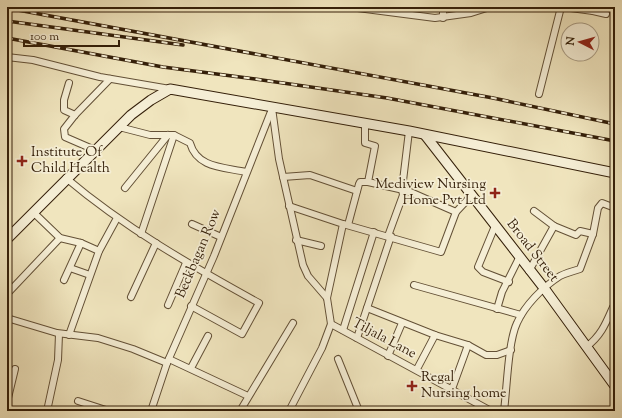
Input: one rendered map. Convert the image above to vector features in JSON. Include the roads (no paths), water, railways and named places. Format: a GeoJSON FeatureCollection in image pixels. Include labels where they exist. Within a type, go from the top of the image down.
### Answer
{"type":"FeatureCollection","features":[{"type":"Feature","properties":{"kind":"main road"},"geometry":{"type":"LineString","coordinates":[[7,238],[119,127],[151,100],[170,89],[409,131],[615,173]]}},
{"type":"Feature","properties":{"kind":"main road","name":"Broad Street"},"geometry":{"type":"LineString","coordinates":[[425,135],[544,288],[615,386]]}},
{"type":"Feature","properties":{"kind":"street"},"geometry":{"type":"LineString","coordinates":[[350,7],[443,18],[471,14],[490,7]]}},
{"type":"Feature","properties":{"kind":"street"},"geometry":{"type":"LineString","coordinates":[[443,7],[443,18]]}},
{"type":"Feature","properties":{"kind":"street"},"geometry":{"type":"LineString","coordinates":[[539,94],[562,7],[606,14]]}},
{"type":"Feature","properties":{"kind":"street"},"geometry":{"type":"LineString","coordinates":[[593,11],[602,7]]}},
{"type":"Feature","properties":{"kind":"street"},"geometry":{"type":"LineString","coordinates":[[7,57],[33,60],[110,79],[170,89]]}},
{"type":"Feature","properties":{"kind":"street"},"geometry":{"type":"LineString","coordinates":[[95,150],[65,137],[64,129],[75,114],[110,79]]}},
{"type":"Feature","properties":{"kind":"street"},"geometry":{"type":"LineString","coordinates":[[69,83],[63,106],[64,110],[75,114]]}},
{"type":"Feature","properties":{"kind":"street"},"geometry":{"type":"LineString","coordinates":[[272,108],[279,159],[296,240],[303,265],[308,276],[327,298]]}},
{"type":"Feature","properties":{"kind":"street","name":"Beckbagan Row"},"geometry":{"type":"LineString","coordinates":[[150,411],[168,361],[206,274],[272,108]]}},
{"type":"Feature","properties":{"kind":"street"},"geometry":{"type":"LineString","coordinates":[[365,123],[365,143],[375,146],[368,182]]}},
{"type":"Feature","properties":{"kind":"street"},"geometry":{"type":"LineString","coordinates":[[119,127],[150,135],[171,135],[190,142],[193,152],[205,163],[246,172]]}},
{"type":"Feature","properties":{"kind":"street"},"geometry":{"type":"LineString","coordinates":[[357,338],[403,195],[402,190],[409,131]]}},
{"type":"Feature","properties":{"kind":"street"},"geometry":{"type":"LineString","coordinates":[[125,188],[171,135]]}},
{"type":"Feature","properties":{"kind":"street"},"geometry":{"type":"LineString","coordinates":[[142,234],[171,135]]}},
{"type":"Feature","properties":{"kind":"street"},"geometry":{"type":"LineString","coordinates":[[283,177],[310,175],[357,191],[360,182],[368,182],[402,190],[456,212]]}},
{"type":"Feature","properties":{"kind":"street"},"geometry":{"type":"LineString","coordinates":[[66,178],[117,218],[186,263],[259,303],[242,334],[191,306]]}},
{"type":"Feature","properties":{"kind":"street","name":"Tiljala Lane"},"geometry":{"type":"LineString","coordinates":[[357,191],[346,224],[327,298],[331,324],[491,411]]}},
{"type":"Feature","properties":{"kind":"street"},"geometry":{"type":"LineString","coordinates":[[289,206],[441,252],[456,212],[471,196]]}},
{"type":"Feature","properties":{"kind":"street"},"geometry":{"type":"LineString","coordinates":[[504,411],[511,350],[516,324],[526,307],[544,288],[561,276],[580,269],[593,234],[598,208],[602,203],[615,208]]}},
{"type":"Feature","properties":{"kind":"street"},"geometry":{"type":"LineString","coordinates":[[534,211],[554,226],[576,235],[580,231],[593,234]]}},
{"type":"Feature","properties":{"kind":"street"},"geometry":{"type":"LineString","coordinates":[[33,212],[60,238],[81,243],[99,251]]}},
{"type":"Feature","properties":{"kind":"street"},"geometry":{"type":"LineString","coordinates":[[69,335],[99,251],[117,218]]}},
{"type":"Feature","properties":{"kind":"street"},"geometry":{"type":"LineString","coordinates":[[192,224],[221,237]]}},
{"type":"Feature","properties":{"kind":"street"},"geometry":{"type":"LineString","coordinates":[[495,226],[478,267],[483,272],[509,282]]}},
{"type":"Feature","properties":{"kind":"street"},"geometry":{"type":"LineString","coordinates":[[529,270],[554,226]]}},
{"type":"Feature","properties":{"kind":"street"},"geometry":{"type":"LineString","coordinates":[[343,330],[374,232]]}},
{"type":"Feature","properties":{"kind":"street"},"geometry":{"type":"LineString","coordinates":[[7,294],[60,238]]}},
{"type":"Feature","properties":{"kind":"street"},"geometry":{"type":"LineString","coordinates":[[296,240],[321,246]]}},
{"type":"Feature","properties":{"kind":"street"},"geometry":{"type":"LineString","coordinates":[[64,280],[81,243]]}},
{"type":"Feature","properties":{"kind":"street"},"geometry":{"type":"LineString","coordinates":[[131,297],[156,243]]}},
{"type":"Feature","properties":{"kind":"street"},"geometry":{"type":"LineString","coordinates":[[498,309],[502,292],[509,282],[520,258]]}},
{"type":"Feature","properties":{"kind":"street"},"geometry":{"type":"LineString","coordinates":[[168,305],[186,263]]}},
{"type":"Feature","properties":{"kind":"street"},"geometry":{"type":"LineString","coordinates":[[70,268],[90,275]]}},
{"type":"Feature","properties":{"kind":"street"},"geometry":{"type":"LineString","coordinates":[[414,285],[521,316]]}},
{"type":"Feature","properties":{"kind":"street"},"geometry":{"type":"LineString","coordinates":[[586,347],[597,339],[604,328],[613,307]]}},
{"type":"Feature","properties":{"kind":"street"},"geometry":{"type":"LineString","coordinates":[[367,308],[402,323],[468,345],[486,355],[491,356],[511,350]]}},
{"type":"Feature","properties":{"kind":"street"},"geometry":{"type":"LineString","coordinates":[[7,318],[60,334],[98,338],[133,349],[191,368],[248,396]]}},
{"type":"Feature","properties":{"kind":"street"},"geometry":{"type":"LineString","coordinates":[[388,356],[402,323]]}},
{"type":"Feature","properties":{"kind":"street"},"geometry":{"type":"LineString","coordinates":[[240,411],[293,324]]}},
{"type":"Feature","properties":{"kind":"street"},"geometry":{"type":"LineString","coordinates":[[289,411],[322,348],[331,324]]}},
{"type":"Feature","properties":{"kind":"street"},"geometry":{"type":"LineString","coordinates":[[47,411],[58,360],[60,334]]}},
{"type":"Feature","properties":{"kind":"street"},"geometry":{"type":"LineString","coordinates":[[417,370],[435,335]]}},
{"type":"Feature","properties":{"kind":"street"},"geometry":{"type":"LineString","coordinates":[[191,368],[208,336]]}},
{"type":"Feature","properties":{"kind":"street"},"geometry":{"type":"LineString","coordinates":[[452,389],[468,345]]}},
{"type":"Feature","properties":{"kind":"street"},"geometry":{"type":"LineString","coordinates":[[338,358],[359,411]]}},
{"type":"Feature","properties":{"kind":"street"},"geometry":{"type":"LineString","coordinates":[[7,402],[9,386],[15,369]]}},
{"type":"Feature","properties":{"kind":"street"},"geometry":{"type":"LineString","coordinates":[[78,401],[108,411]]}},
{"type":"Feature","properties":{"kind":"street"},"geometry":{"type":"LineString","coordinates":[[476,411],[480,404]]}},
{"type":"Feature","properties":{"kind":"railway"},"geometry":{"type":"LineString","coordinates":[[7,8],[493,98],[615,124]]}},
{"type":"Feature","properties":{"kind":"railway"},"geometry":{"type":"LineString","coordinates":[[7,21],[183,45]]}},
{"type":"Feature","properties":{"kind":"railway"},"geometry":{"type":"LineString","coordinates":[[7,38],[163,67],[387,98],[615,141]]}},
{"type":"Feature","properties":{"kind":"place","name":"Institute Of Child Health"},"geometry":{"type":"Point","coordinates":[22,161]}},
{"type":"Feature","properties":{"kind":"place","name":"Mediview Nursing Home Pvt Ltd"},"geometry":{"type":"Point","coordinates":[495,193]}},
{"type":"Feature","properties":{"kind":"place","name":"Regal Nursing home"},"geometry":{"type":"Point","coordinates":[412,386]}}]}
